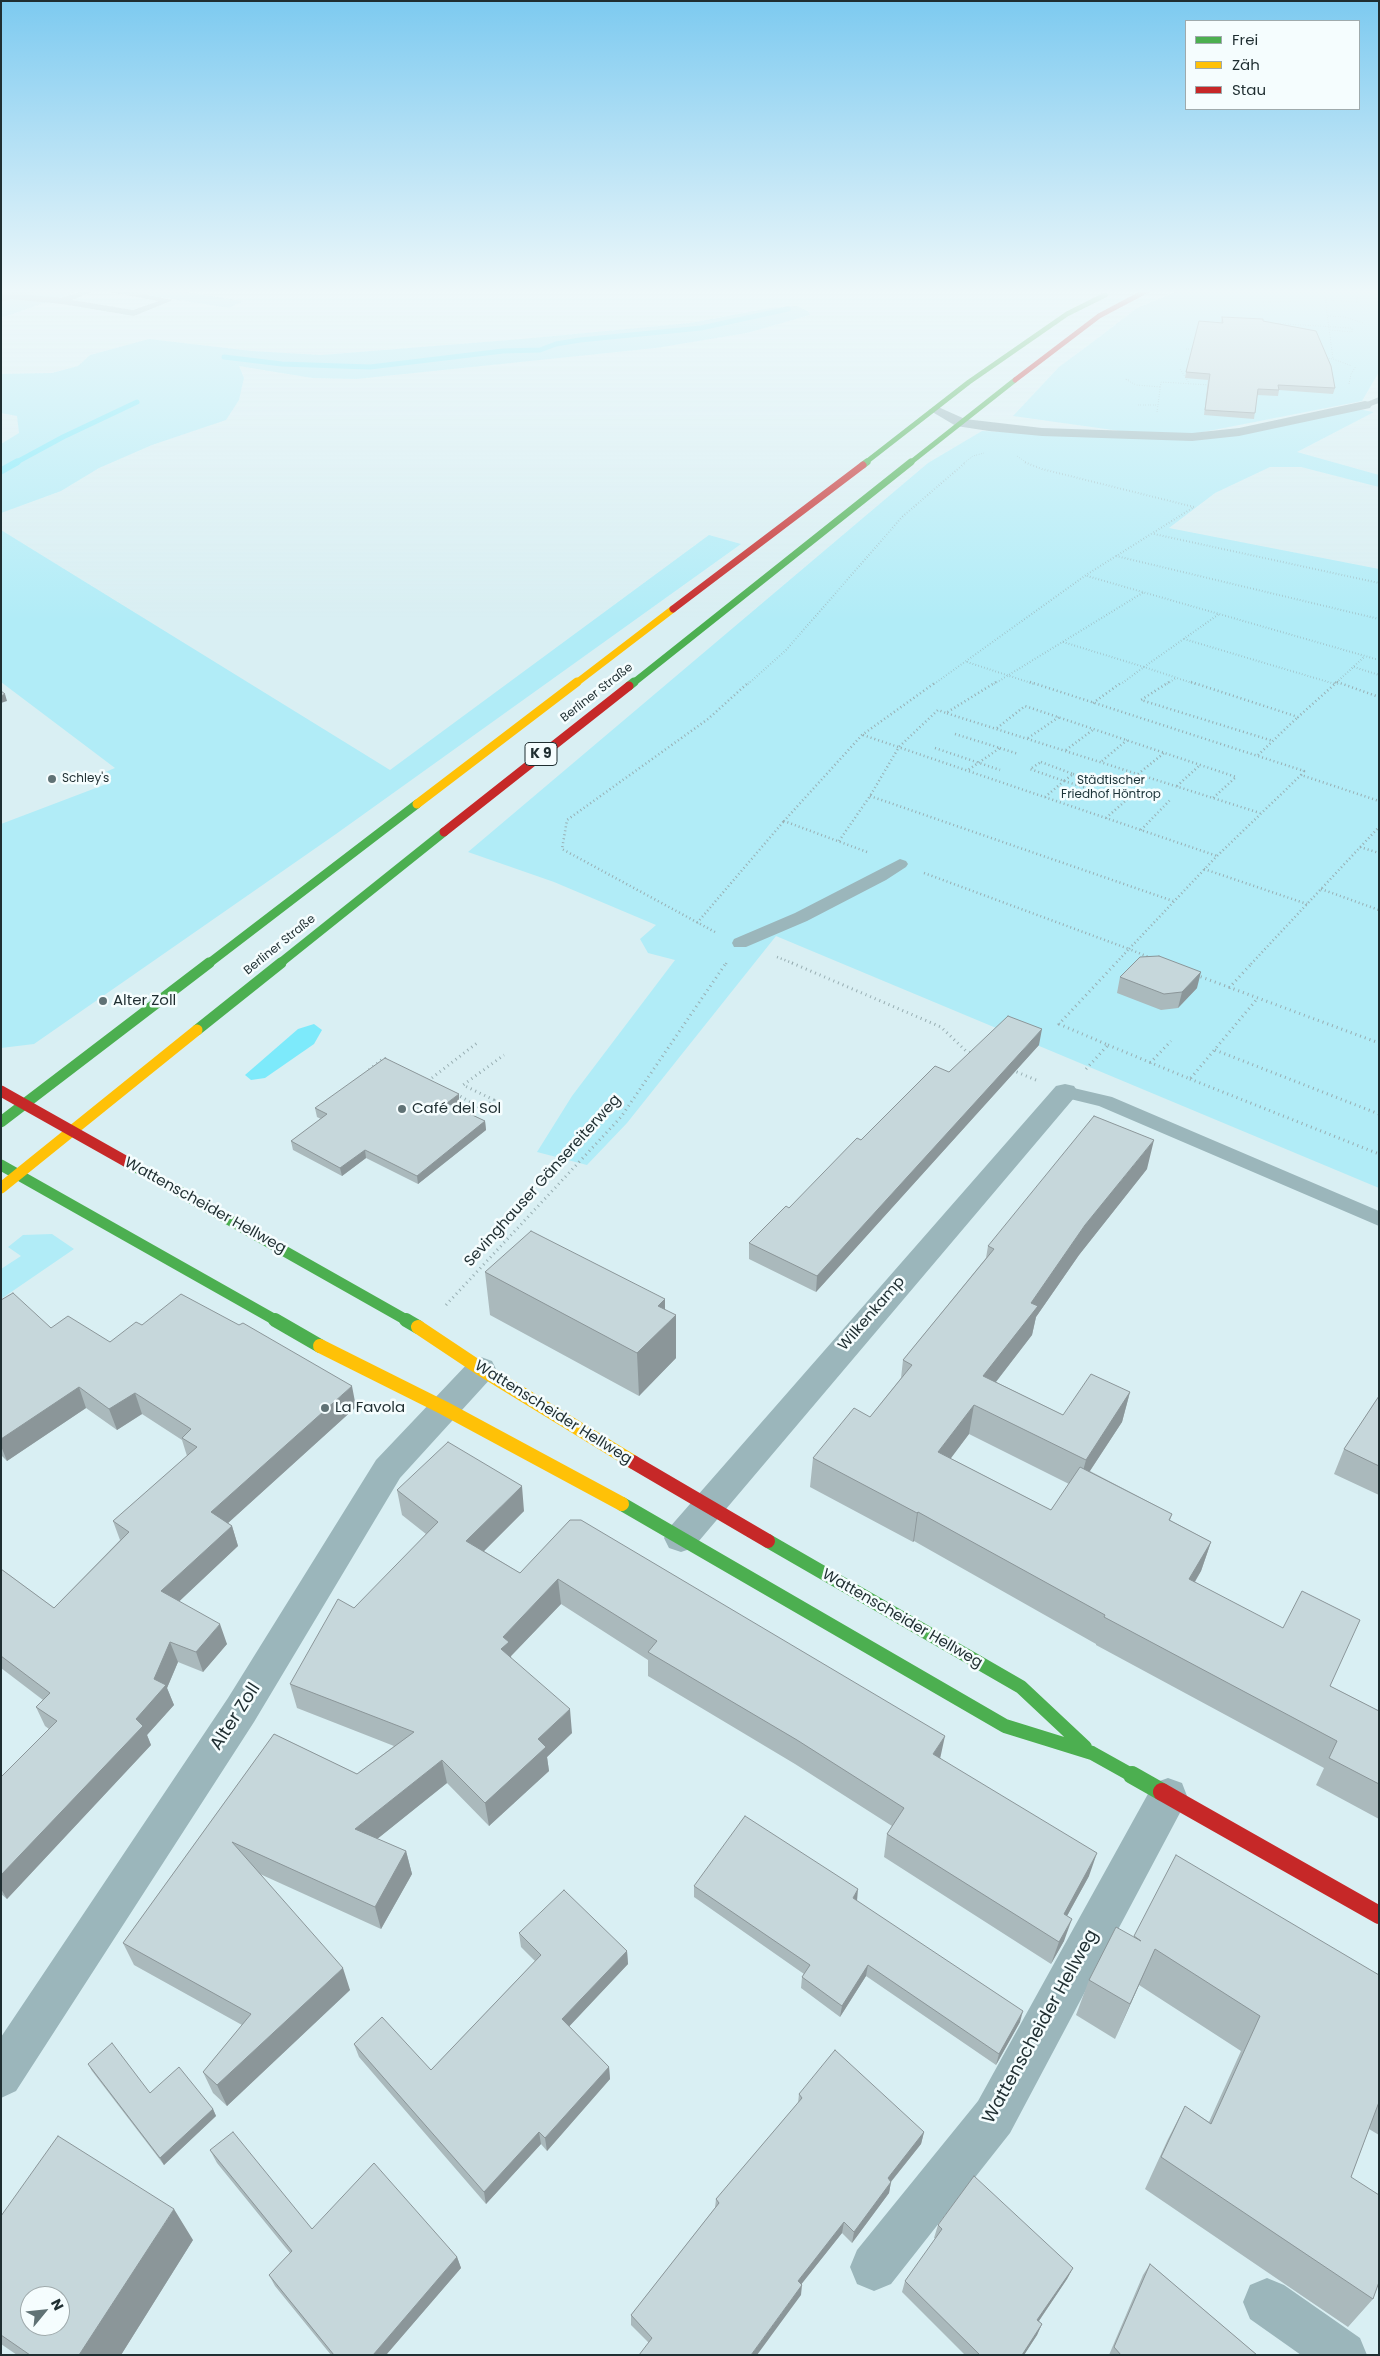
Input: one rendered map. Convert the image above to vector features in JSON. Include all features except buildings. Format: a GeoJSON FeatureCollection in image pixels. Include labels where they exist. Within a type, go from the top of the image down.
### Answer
{"type":"FeatureCollection","features":[{"type":"Feature","properties":{"kind":"main road","name":"Berliner Straße"},"geometry":{"type":"LineString","coordinates":[[1,1122],[948,400]]}},
{"type":"Feature","properties":{"kind":"main road","name":"Berliner Straße"},"geometry":{"type":"LineString","coordinates":[[1,1188],[578,725],[990,400]]}},
{"type":"Feature","properties":{"kind":"main road","name":"Wattenscheider Hellweg"},"geometry":{"type":"LineString","coordinates":[[1,1091],[425,1331],[481,1369],[709,1507],[1021,1687],[1092,1753]]}},
{"type":"Feature","properties":{"kind":"main road","name":"Wattenscheider Hellweg"},"geometry":{"type":"LineString","coordinates":[[1,1165],[332,1353],[444,1408],[607,1495],[1005,1726],[1092,1753],[1379,1916]]}},
{"type":"Feature","properties":{"kind":"street"},"geometry":{"type":"LineString","coordinates":[[936,410],[961,423],[1042,432],[1192,437],[1240,432],[1372,402]]}},
{"type":"Feature","properties":{"kind":"street"},"geometry":{"type":"LineString","coordinates":[[936,410],[973,413],[1092,434]]}},
{"type":"Feature","properties":{"kind":"street","name":"Wilkenkamp"},"geometry":{"type":"LineString","coordinates":[[681,1538],[1065,1092]]}},
{"type":"Feature","properties":{"kind":"street","name":"Alter Zoll"},"geometry":{"type":"LineString","coordinates":[[1,2076],[241,1710],[388,1469],[481,1369]]}},
{"type":"Feature","properties":{"kind":"street","name":"Wattenscheider Hellweg"},"geometry":{"type":"LineString","coordinates":[[874,2267],[994,2117],[1168,1796]]}},
{"type":"Feature","properties":{"kind":"street"},"geometry":{"type":"LineString","coordinates":[[1267,2302],[1343,2355]]}},
{"type":"Feature","properties":{"kind":"lane"},"geometry":{"type":"LineString","coordinates":[[740,943],[801,917],[880,877],[900,864]]}},
{"type":"Feature","properties":{"kind":"lane"},"geometry":{"type":"LineString","coordinates":[[1065,1092],[1105,1102],[1379,1219]]}},
{"type":"Feature","properties":{"kind":"path"},"geometry":{"type":"LineString","coordinates":[[1125,436],[1133,416],[1156,417],[1159,400]]}},
{"type":"Feature","properties":{"kind":"path"},"geometry":{"type":"LineString","coordinates":[[1138,404],[1158,405]]}},
{"type":"Feature","properties":{"kind":"path"},"geometry":{"type":"LineString","coordinates":[[975,1055],[966,1051],[941,1027],[814,971],[740,943],[697,924],[562,850],[567,820],[708,718],[786,650],[902,517],[973,456],[991,451]]}},
{"type":"Feature","properties":{"kind":"path"},"geometry":{"type":"LineString","coordinates":[[697,924],[784,821],[862,735],[967,662],[1086,575],[1194,508],[1042,469],[1024,462],[1017,456]]}},
{"type":"Feature","properties":{"kind":"path"},"geometry":{"type":"LineString","coordinates":[[1154,534],[1379,584]]}},
{"type":"Feature","properties":{"kind":"path"},"geometry":{"type":"LineString","coordinates":[[1116,556],[1379,619]]}},
{"type":"Feature","properties":{"kind":"path"},"geometry":{"type":"LineString","coordinates":[[1086,575],[1377,660],[1379,656]]}},
{"type":"Feature","properties":{"kind":"path"},"geometry":{"type":"LineString","coordinates":[[946,713],[1144,592]]}},
{"type":"Feature","properties":{"kind":"path"},"geometry":{"type":"LineString","coordinates":[[1092,703],[1219,614]]}},
{"type":"Feature","properties":{"kind":"path"},"geometry":{"type":"LineString","coordinates":[[1184,639],[1379,697]]}},
{"type":"Feature","properties":{"kind":"path"},"geometry":{"type":"LineString","coordinates":[[1063,642],[1298,717]]}},
{"type":"Feature","properties":{"kind":"path"},"geometry":{"type":"LineString","coordinates":[[1258,755],[1366,656]]}},
{"type":"Feature","properties":{"kind":"path"},"geometry":{"type":"LineString","coordinates":[[967,662],[1304,770],[1173,901],[1059,1024],[1150,1063],[1379,1154]]}},
{"type":"Feature","properties":{"kind":"path"},"geometry":{"type":"LineString","coordinates":[[1354,667],[1379,674]]}},
{"type":"Feature","properties":{"kind":"path"},"geometry":{"type":"LineString","coordinates":[[1176,678],[1142,700],[1272,741]]}},
{"type":"Feature","properties":{"kind":"path"},"geometry":{"type":"LineString","coordinates":[[996,729],[1025,706],[1236,777],[1214,798]]}},
{"type":"Feature","properties":{"kind":"path"},"geometry":{"type":"LineString","coordinates":[[839,841],[870,796],[899,747],[938,710],[1260,813]]}},
{"type":"Feature","properties":{"kind":"path"},"geometry":{"type":"LineString","coordinates":[[1027,739],[1059,717]]}},
{"type":"Feature","properties":{"kind":"path"},"geometry":{"type":"LineString","coordinates":[[1065,751],[1094,729]]}},
{"type":"Feature","properties":{"kind":"path"},"geometry":{"type":"LineString","coordinates":[[955,734],[1018,754]]}},
{"type":"Feature","properties":{"kind":"path"},"geometry":{"type":"LineString","coordinates":[[862,735],[1217,856]]}},
{"type":"Feature","properties":{"kind":"path"},"geometry":{"type":"LineString","coordinates":[[1102,762],[1127,740]]}},
{"type":"Feature","properties":{"kind":"path"},"geometry":{"type":"LineString","coordinates":[[935,748],[1000,770]]}},
{"type":"Feature","properties":{"kind":"path"},"geometry":{"type":"LineString","coordinates":[[967,770],[1000,748]]}},
{"type":"Feature","properties":{"kind":"path"},"geometry":{"type":"LineString","coordinates":[[1138,774],[1164,752]]}},
{"type":"Feature","properties":{"kind":"path"},"geometry":{"type":"LineString","coordinates":[[1093,790],[1030,769],[1041,762],[1108,785]]}},
{"type":"Feature","properties":{"kind":"path"},"geometry":{"type":"LineString","coordinates":[[1177,786],[1200,765]]}},
{"type":"Feature","properties":{"kind":"path"},"geometry":{"type":"LineString","coordinates":[[1045,797],[1074,774]]}},
{"type":"Feature","properties":{"kind":"path"},"geometry":{"type":"LineString","coordinates":[[1301,775],[1379,801]]}},
{"type":"Feature","properties":{"kind":"path"},"geometry":{"type":"LineString","coordinates":[[1106,818],[1139,789]]}},
{"type":"Feature","properties":{"kind":"path"},"geometry":{"type":"LineString","coordinates":[[870,796],[1173,901]]}},
{"type":"Feature","properties":{"kind":"path"},"geometry":{"type":"LineString","coordinates":[[1141,830],[1170,800]]}},
{"type":"Feature","properties":{"kind":"path"},"geometry":{"type":"LineString","coordinates":[[784,821],[1156,960]]}},
{"type":"Feature","properties":{"kind":"path"},"geometry":{"type":"LineString","coordinates":[[1229,988],[1379,827]]}},
{"type":"Feature","properties":{"kind":"path"},"geometry":{"type":"LineString","coordinates":[[1360,847],[1379,853]]}},
{"type":"Feature","properties":{"kind":"path"},"geometry":{"type":"LineString","coordinates":[[1204,869],[1307,904]]}},
{"type":"Feature","properties":{"kind":"path"},"geometry":{"type":"LineString","coordinates":[[1321,890],[1379,910]]}},
{"type":"Feature","properties":{"kind":"path","name":"Sevinghauser Gänsereiterweg"},"geometry":{"type":"LineString","coordinates":[[425,1331],[453,1296],[621,1117],[740,943]]}},
{"type":"Feature","properties":{"kind":"path"},"geometry":{"type":"LineString","coordinates":[[1193,974],[1379,1043]]}},
{"type":"Feature","properties":{"kind":"path"},"geometry":{"type":"LineString","coordinates":[[1190,1079],[1257,999]]}},
{"type":"Feature","properties":{"kind":"path"},"geometry":{"type":"LineString","coordinates":[[1150,1063],[1171,1041]]}},
{"type":"Feature","properties":{"kind":"path"},"geometry":{"type":"LineString","coordinates":[[424,1084],[478,1044]]}},
{"type":"Feature","properties":{"kind":"path"},"geometry":{"type":"LineString","coordinates":[[1086,1070],[1108,1045]]}},
{"type":"Feature","properties":{"kind":"path"},"geometry":{"type":"LineString","coordinates":[[1215,1050],[1379,1114]]}},
{"type":"Feature","properties":{"kind":"path"},"geometry":{"type":"LineString","coordinates":[[453,1092],[483,1109],[494,1100],[462,1085],[504,1055]]}},
{"type":"Feature","properties":{"kind":"path"},"geometry":{"type":"LineString","coordinates":[[361,1076],[384,1058],[392,1062]]}},
{"type":"Feature","properties":{"kind":"path"},"geometry":{"type":"LineString","coordinates":[[1011,1070],[1065,1092]]}},
{"type":"Feature","properties":{"kind":"path"},"geometry":{"type":"LineString","coordinates":[[422,1076],[438,1084]]}},
{"type":"Feature","properties":{"kind":"green space"},"geometry":{"type":"Polygon","coordinates":[[[1,400],[239,400],[226,420],[152,445],[99,468],[61,491],[1,513],[1,444],[19,433],[17,416],[1,413],[1,400]]]}},
{"type":"Feature","properties":{"kind":"green space"},"geometry":{"type":"Polygon","coordinates":[[[1028,400],[1363,400],[1188,435],[1120,431],[1013,416],[1028,400]]]}},
{"type":"Feature","properties":{"kind":"green space","name":"Städtischer Friedhof Höntrop"},"geometry":{"type":"Polygon","coordinates":[[[1352,408],[1374,412],[1297,452],[1379,475],[1379,487],[1301,467],[1270,467],[1215,493],[1169,528],[1379,569],[1379,1188],[776,936],[627,1123],[587,1165],[537,1152],[572,1096],[675,960],[648,953],[640,939],[656,925],[554,882],[468,852],[928,463],[982,431],[1196,440],[1352,408]]]}},
{"type":"Feature","properties":{"kind":"green space"},"geometry":{"type":"Polygon","coordinates":[[[1,530],[390,770],[709,535],[741,544],[336,834],[34,1044],[1,1048],[1,824],[109,783],[98,775],[115,768],[1,682],[1,530]]]}},
{"type":"Feature","properties":{"kind":"green space"},"geometry":{"type":"Polygon","coordinates":[[[52,1234],[74,1249],[1,1299],[1,1269],[21,1256],[8,1247],[23,1235],[52,1234]]]}},
{"type":"Feature","properties":{"kind":"shaded area"},"geometry":{"type":"Polygon","coordinates":[[[314,1024],[322,1030],[314,1044],[265,1078],[251,1080],[245,1075],[298,1029],[314,1024]]]}},
{"type":"Feature","properties":{"kind":"waterway"},"geometry":{"type":"LineString","coordinates":[[15,463],[63,437],[137,402]]}},
{"type":"Feature","properties":{"kind":"waterway"},"geometry":{"type":"LineString","coordinates":[[1,471],[17,462]]}},
{"type":"Feature","properties":{"kind":"traffic: fast"},"geometry":{"type":"LineString","coordinates":[[863,465],[946,400]]}},
{"type":"Feature","properties":{"kind":"traffic: fast"},"geometry":{"type":"LineString","coordinates":[[629,686],[990,400]]}},
{"type":"Feature","properties":{"kind":"traffic: fast"},"geometry":{"type":"LineString","coordinates":[[1,1122],[417,804]]}},
{"type":"Feature","properties":{"kind":"traffic: fast"},"geometry":{"type":"LineString","coordinates":[[197,1030],[444,832]]}},
{"type":"Feature","properties":{"kind":"traffic: fast"},"geometry":{"type":"LineString","coordinates":[[127,1162],[418,1327]]}},
{"type":"Feature","properties":{"kind":"traffic: fast"},"geometry":{"type":"LineString","coordinates":[[1,1165],[320,1346]]}},
{"type":"Feature","properties":{"kind":"traffic: fast"},"geometry":{"type":"LineString","coordinates":[[622,1504],[1005,1726],[1092,1753],[1162,1792]]}},
{"type":"Feature","properties":{"kind":"traffic: fast"},"geometry":{"type":"LineString","coordinates":[[768,1541],[1021,1687],[1085,1747]]}},
{"type":"Feature","properties":{"kind":"traffic: slow"},"geometry":{"type":"LineString","coordinates":[[417,804],[673,609]]}},
{"type":"Feature","properties":{"kind":"traffic: slow"},"geometry":{"type":"LineString","coordinates":[[1,1188],[197,1030]]}},
{"type":"Feature","properties":{"kind":"traffic: slow"},"geometry":{"type":"LineString","coordinates":[[418,1327],[481,1369],[633,1462]]}},
{"type":"Feature","properties":{"kind":"traffic: slow"},"geometry":{"type":"LineString","coordinates":[[320,1346],[444,1408],[622,1504]]}},
{"type":"Feature","properties":{"kind":"traffic: jam"},"geometry":{"type":"LineString","coordinates":[[673,609],[863,465]]}},
{"type":"Feature","properties":{"kind":"traffic: jam"},"geometry":{"type":"LineString","coordinates":[[444,832],[629,686]]}},
{"type":"Feature","properties":{"kind":"traffic: jam"},"geometry":{"type":"LineString","coordinates":[[1,1091],[127,1162]]}},
{"type":"Feature","properties":{"kind":"traffic: jam"},"geometry":{"type":"LineString","coordinates":[[633,1462],[768,1541]]}},
{"type":"Feature","properties":{"kind":"traffic: jam"},"geometry":{"type":"LineString","coordinates":[[1162,1792],[1379,1915]]}},
{"type":"Feature","properties":{"kind":"place","name":"Schley's"},"geometry":{"type":"Point","coordinates":[52,779]}},
{"type":"Feature","properties":{"kind":"place","name":"Alter Zoll"},"geometry":{"type":"Point","coordinates":[103,1001]}},
{"type":"Feature","properties":{"kind":"place","name":"Café del Sol"},"geometry":{"type":"Point","coordinates":[402,1109]}},
{"type":"Feature","properties":{"kind":"place","name":"La Favola"},"geometry":{"type":"Point","coordinates":[325,1408]}}]}
